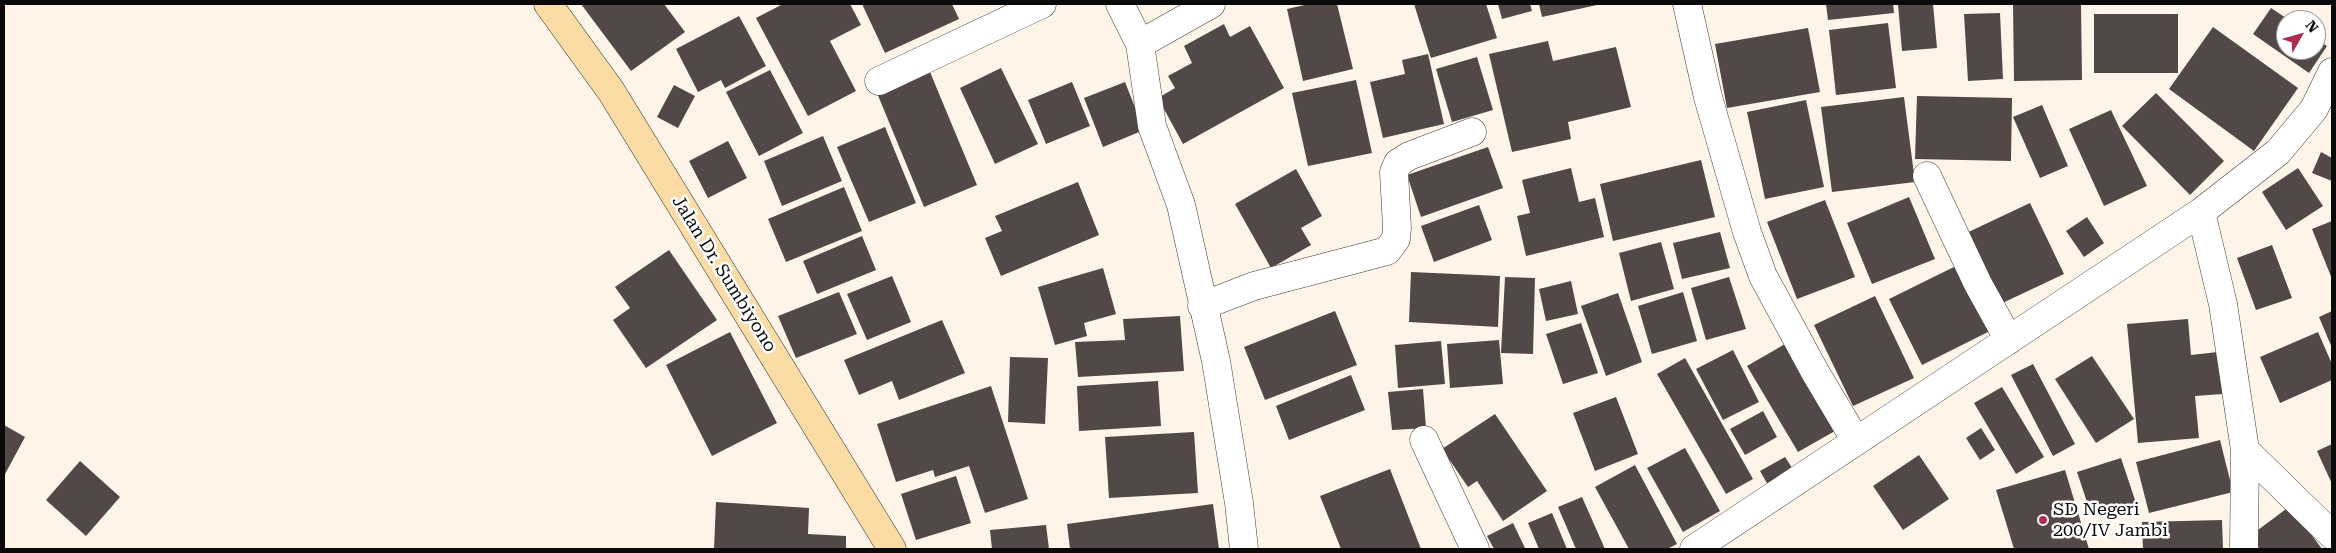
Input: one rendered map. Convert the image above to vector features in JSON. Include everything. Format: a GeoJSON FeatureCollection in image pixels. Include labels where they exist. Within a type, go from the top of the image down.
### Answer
{"type":"FeatureCollection","features":[{"type":"Feature","properties":{"kind":"street","name":"Jalan Dr. Sumbiyono"},"geometry":{"type":"LineString","coordinates":[[548,4],[611,91],[892,549]]}},
{"type":"Feature","properties":{"kind":"street"},"geometry":{"type":"LineString","coordinates":[[879,81],[1042,4]]}},
{"type":"Feature","properties":{"kind":"street"},"geometry":{"type":"LineString","coordinates":[[1120,4],[1140,44],[1152,126],[1181,205],[1202,306],[1216,361],[1239,503],[1244,549]]}},
{"type":"Feature","properties":{"kind":"street"},"geometry":{"type":"LineString","coordinates":[[1140,44],[1211,4]]}},
{"type":"Feature","properties":{"kind":"street"},"geometry":{"type":"LineString","coordinates":[[1687,4],[1708,97],[1747,232],[1763,276],[1815,372],[1856,441]]}},
{"type":"Feature","properties":{"kind":"street"},"geometry":{"type":"LineString","coordinates":[[1694,549],[2201,212],[2278,152],[2314,109],[2332,72]]}},
{"type":"Feature","properties":{"kind":"street"},"geometry":{"type":"LineString","coordinates":[[1202,306],[1254,286],[1386,251],[1396,239],[1394,172],[1398,164],[1409,156],[1472,132]]}},
{"type":"Feature","properties":{"kind":"street"},"geometry":{"type":"LineString","coordinates":[[1927,176],[1978,284],[2009,340]]}},
{"type":"Feature","properties":{"kind":"street"},"geometry":{"type":"LineString","coordinates":[[2201,212],[2223,304],[2245,450],[2244,549]]}},
{"type":"Feature","properties":{"kind":"street"},"geometry":{"type":"LineString","coordinates":[[1424,440],[1476,549]]}},
{"type":"Feature","properties":{"kind":"street"},"geometry":{"type":"LineString","coordinates":[[2245,450],[2332,534]]}},
{"type":"Feature","properties":{"kind":"building"},"geometry":{"type":"Polygon","coordinates":[[[581,4],[664,4],[685,32],[631,71],[581,4]]]}},
{"type":"Feature","properties":{"kind":"building"},"geometry":{"type":"Polygon","coordinates":[[[783,4],[850,4],[861,25],[830,41],[856,91],[808,116],[756,18],[783,4]]]}},
{"type":"Feature","properties":{"kind":"building"},"geometry":{"type":"Polygon","coordinates":[[[862,4],[952,4],[959,19],[885,53],[862,4]]]}},
{"type":"Feature","properties":{"kind":"building"},"geometry":{"type":"Polygon","coordinates":[[[1309,4],[1337,4],[1353,69],[1303,81],[1287,9],[1309,4]]]}},
{"type":"Feature","properties":{"kind":"building"},"geometry":{"type":"Polygon","coordinates":[[[1414,4],[1486,4],[1497,38],[1431,58],[1414,4]]]}},
{"type":"Feature","properties":{"kind":"building"},"geometry":{"type":"Polygon","coordinates":[[[1498,4],[1530,4],[1532,11],[1502,19],[1498,4]]]}},
{"type":"Feature","properties":{"kind":"building"},"geometry":{"type":"Polygon","coordinates":[[[1539,4],[1597,4],[1597,5],[1542,17],[1539,4]]]}},
{"type":"Feature","properties":{"kind":"building"},"geometry":{"type":"Polygon","coordinates":[[[1826,4],[1893,4],[1894,13],[1828,20],[1826,4]]]}},
{"type":"Feature","properties":{"kind":"building"},"geometry":{"type":"Polygon","coordinates":[[[1898,4],[1933,4],[1937,48],[1902,51],[1898,4]]]}},
{"type":"Feature","properties":{"kind":"building"},"geometry":{"type":"Polygon","coordinates":[[[2013,4],[2081,4],[2082,80],[2014,81],[2013,4]]]}},
{"type":"Feature","properties":{"kind":"building"},"geometry":{"type":"Polygon","coordinates":[[[2271,8],[2276,11],[2276,50],[2253,34],[2271,8]]]}},
{"type":"Feature","properties":{"kind":"building"},"geometry":{"type":"Polygon","coordinates":[[[2000,13],[2003,79],[1968,81],[1964,14],[2000,13]]]}},
{"type":"Feature","properties":{"kind":"building"},"geometry":{"type":"Polygon","coordinates":[[[2094,14],[2178,14],[2178,73],[2094,73],[2094,14]]]}},
{"type":"Feature","properties":{"kind":"building"},"geometry":{"type":"Polygon","coordinates":[[[739,16],[766,66],[725,88],[721,80],[698,92],[676,49],[739,16]]]}},
{"type":"Feature","properties":{"kind":"building"},"geometry":{"type":"Polygon","coordinates":[[[1888,23],[1896,88],[1836,95],[1829,30],[1888,23]]]}},
{"type":"Feature","properties":{"kind":"building"},"geometry":{"type":"Polygon","coordinates":[[[1224,24],[1230,37],[1250,26],[1284,88],[1183,144],[1158,98],[1175,88],[1168,76],[1192,63],[1184,46],[1224,24]]]}},
{"type":"Feature","properties":{"kind":"building"},"geometry":{"type":"Polygon","coordinates":[[[2213,27],[2298,88],[2254,151],[2169,89],[2213,27]]]}},
{"type":"Feature","properties":{"kind":"building"},"geometry":{"type":"Polygon","coordinates":[[[1808,28],[1820,92],[1727,108],[1715,44],[1808,28]]]}},
{"type":"Feature","properties":{"kind":"building"},"geometry":{"type":"Polygon","coordinates":[[[1548,41],[1553,61],[1616,47],[1631,107],[1568,122],[1571,139],[1512,152],[1489,54],[1548,41]]]}},
{"type":"Feature","properties":{"kind":"building"},"geometry":{"type":"Polygon","coordinates":[[[1428,54],[1444,124],[1383,138],[1370,82],[1405,74],[1402,60],[1428,54]]]}},
{"type":"Feature","properties":{"kind":"building"},"geometry":{"type":"Polygon","coordinates":[[[1477,57],[1493,110],[1452,122],[1436,69],[1477,57]]]}},
{"type":"Feature","properties":{"kind":"building"},"geometry":{"type":"Polygon","coordinates":[[[2290,60],[2318,60],[2309,73],[2290,60]]]}},
{"type":"Feature","properties":{"kind":"building"},"geometry":{"type":"Polygon","coordinates":[[[1001,68],[1038,144],[995,164],[960,88],[1001,68]]]}},
{"type":"Feature","properties":{"kind":"building"},"geometry":{"type":"Polygon","coordinates":[[[770,70],[803,133],[759,156],[726,92],[770,70]]]}},
{"type":"Feature","properties":{"kind":"building"},"geometry":{"type":"Polygon","coordinates":[[[930,72],[977,185],[924,207],[877,93],[930,72]]]}},
{"type":"Feature","properties":{"kind":"building"},"geometry":{"type":"Polygon","coordinates":[[[1356,80],[1372,153],[1308,166],[1292,93],[1356,80]]]}},
{"type":"Feature","properties":{"kind":"building"},"geometry":{"type":"Polygon","coordinates":[[[1072,82],[1090,126],[1046,144],[1028,100],[1072,82]]]}},
{"type":"Feature","properties":{"kind":"building"},"geometry":{"type":"Polygon","coordinates":[[[1125,82],[1144,130],[1103,147],[1084,98],[1125,82]]]}},
{"type":"Feature","properties":{"kind":"building"},"geometry":{"type":"Polygon","coordinates":[[[674,85],[695,96],[678,128],[657,117],[674,85]]]}},
{"type":"Feature","properties":{"kind":"building"},"geometry":{"type":"Polygon","coordinates":[[[2156,93],[2224,161],[2190,195],[2122,126],[2156,93]]]}},
{"type":"Feature","properties":{"kind":"building"},"geometry":{"type":"Polygon","coordinates":[[[1917,96],[2012,98],[2011,161],[1915,159],[1917,96]]]}},
{"type":"Feature","properties":{"kind":"building"},"geometry":{"type":"Polygon","coordinates":[[[1904,97],[1915,182],[1832,192],[1821,107],[1904,97]]]}},
{"type":"Feature","properties":{"kind":"building"},"geometry":{"type":"Polygon","coordinates":[[[1806,100],[1824,187],[1765,199],[1747,112],[1806,100]]]}},
{"type":"Feature","properties":{"kind":"building"},"geometry":{"type":"Polygon","coordinates":[[[2042,105],[2068,166],[2040,178],[2013,117],[2042,105]]]}},
{"type":"Feature","properties":{"kind":"building"},"geometry":{"type":"Polygon","coordinates":[[[2111,110],[2147,186],[2104,206],[2069,129],[2111,110]]]}},
{"type":"Feature","properties":{"kind":"building"},"geometry":{"type":"Polygon","coordinates":[[[885,127],[916,203],[869,222],[837,147],[885,127]]]}},
{"type":"Feature","properties":{"kind":"building"},"geometry":{"type":"Polygon","coordinates":[[[823,136],[842,181],[782,206],[764,161],[823,136]]]}},
{"type":"Feature","properties":{"kind":"building"},"geometry":{"type":"Polygon","coordinates":[[[728,141],[747,178],[708,198],[689,161],[728,141]]]}},
{"type":"Feature","properties":{"kind":"building"},"geometry":{"type":"Polygon","coordinates":[[[1488,147],[1503,188],[1421,217],[1407,175],[1488,147]]]}},
{"type":"Feature","properties":{"kind":"building"},"geometry":{"type":"Polygon","coordinates":[[[2321,152],[2332,158],[2332,181],[2312,173],[2321,152]]]}},
{"type":"Feature","properties":{"kind":"building"},"geometry":{"type":"Polygon","coordinates":[[[1701,160],[1715,217],[1613,241],[1600,184],[1701,160]]]}},
{"type":"Feature","properties":{"kind":"building"},"geometry":{"type":"Polygon","coordinates":[[[1571,168],[1579,202],[1595,198],[1604,237],[1526,256],[1517,216],[1530,213],[1522,180],[1571,168]]]}},
{"type":"Feature","properties":{"kind":"building"},"geometry":{"type":"Polygon","coordinates":[[[2298,168],[2323,206],[2286,230],[2262,192],[2298,168]]]}},
{"type":"Feature","properties":{"kind":"building"},"geometry":{"type":"Polygon","coordinates":[[[1296,169],[1322,216],[1301,228],[1311,245],[1271,268],[1235,204],[1296,169]]]}},
{"type":"Feature","properties":{"kind":"building"},"geometry":{"type":"Polygon","coordinates":[[[1078,182],[1099,235],[1001,276],[985,238],[1002,231],[995,216],[1078,182]]]}},
{"type":"Feature","properties":{"kind":"building"},"geometry":{"type":"Polygon","coordinates":[[[844,187],[862,231],[786,262],[768,219],[844,187]]]}},
{"type":"Feature","properties":{"kind":"building"},"geometry":{"type":"Polygon","coordinates":[[[1909,197],[1935,259],[1872,284],[1847,223],[1909,197]]]}},
{"type":"Feature","properties":{"kind":"building"},"geometry":{"type":"Polygon","coordinates":[[[1825,200],[1855,277],[1797,299],[1767,222],[1825,200]]]}},
{"type":"Feature","properties":{"kind":"building"},"geometry":{"type":"Polygon","coordinates":[[[2030,203],[2064,274],[1994,307],[1960,236],[2030,203]]]}},
{"type":"Feature","properties":{"kind":"building"},"geometry":{"type":"Polygon","coordinates":[[[1479,205],[1492,240],[1434,262],[1421,226],[1479,205]]]}},
{"type":"Feature","properties":{"kind":"building"},"geometry":{"type":"Polygon","coordinates":[[[2087,217],[2104,243],[2084,257],[2066,231],[2087,217]]]}},
{"type":"Feature","properties":{"kind":"building"},"geometry":{"type":"Polygon","coordinates":[[[2332,221],[2332,279],[2312,229],[2332,221]]]}},
{"type":"Feature","properties":{"kind":"building"},"geometry":{"type":"Polygon","coordinates":[[[1720,232],[1730,268],[1682,279],[1673,243],[1720,232]]]}},
{"type":"Feature","properties":{"kind":"building"},"geometry":{"type":"Polygon","coordinates":[[[862,236],[876,270],[817,294],[803,261],[862,236]]]}},
{"type":"Feature","properties":{"kind":"building"},"geometry":{"type":"Polygon","coordinates":[[[1661,242],[1674,289],[1631,301],[1619,253],[1661,242]]]}},
{"type":"Feature","properties":{"kind":"building"},"geometry":{"type":"Polygon","coordinates":[[[2272,245],[2292,298],[2256,310],[2237,258],[2272,245]]]}},
{"type":"Feature","properties":{"kind":"building"},"geometry":{"type":"Polygon","coordinates":[[[669,250],[717,320],[646,368],[613,320],[630,308],[615,287],[669,250]]]}},
{"type":"Feature","properties":{"kind":"building"},"geometry":{"type":"Polygon","coordinates":[[[1962,263],[1994,329],[1922,365],[1889,299],[1962,263]]]}},
{"type":"Feature","properties":{"kind":"building"},"geometry":{"type":"Polygon","coordinates":[[[1103,268],[1116,314],[1084,323],[1087,336],[1055,345],[1038,287],[1103,268]]]}},
{"type":"Feature","properties":{"kind":"building"},"geometry":{"type":"Polygon","coordinates":[[[1411,272],[1500,276],[1498,327],[1409,322],[1411,272]]]}},
{"type":"Feature","properties":{"kind":"building"},"geometry":{"type":"Polygon","coordinates":[[[892,276],[911,322],[867,340],[847,294],[892,276]]]}},
{"type":"Feature","properties":{"kind":"building"},"geometry":{"type":"Polygon","coordinates":[[[1505,277],[1535,278],[1533,354],[1501,353],[1505,277]]]}},
{"type":"Feature","properties":{"kind":"building"},"geometry":{"type":"Polygon","coordinates":[[[1729,277],[1746,329],[1706,340],[1691,288],[1729,277]]]}},
{"type":"Feature","properties":{"kind":"building"},"geometry":{"type":"Polygon","coordinates":[[[1571,281],[1578,314],[1546,321],[1539,289],[1571,281]]]}},
{"type":"Feature","properties":{"kind":"building"},"geometry":{"type":"Polygon","coordinates":[[[839,292],[857,334],[796,358],[778,316],[839,292]]]}},
{"type":"Feature","properties":{"kind":"building"},"geometry":{"type":"Polygon","coordinates":[[[1683,292],[1697,341],[1652,354],[1638,306],[1683,292]]]}},
{"type":"Feature","properties":{"kind":"building"},"geometry":{"type":"Polygon","coordinates":[[[1618,293],[1642,362],[1606,376],[1581,306],[1618,293]]]}},
{"type":"Feature","properties":{"kind":"building"},"geometry":{"type":"Polygon","coordinates":[[[1875,296],[1914,378],[1853,406],[1814,325],[1875,296]]]}},
{"type":"Feature","properties":{"kind":"building"},"geometry":{"type":"Polygon","coordinates":[[[1335,311],[1357,365],[1265,400],[1244,347],[1335,311]]]}},
{"type":"Feature","properties":{"kind":"building"},"geometry":{"type":"Polygon","coordinates":[[[2332,311],[2332,348],[2319,317],[2332,311]]]}},
{"type":"Feature","properties":{"kind":"building"},"geometry":{"type":"Polygon","coordinates":[[[1180,316],[1184,371],[1078,377],[1075,342],[1125,340],[1123,319],[1180,316]]]}},
{"type":"Feature","properties":{"kind":"building"},"geometry":{"type":"Polygon","coordinates":[[[2188,319],[2191,355],[2218,352],[2223,394],[2195,396],[2199,438],[2138,443],[2127,324],[2188,319]]]}},
{"type":"Feature","properties":{"kind":"building"},"geometry":{"type":"Polygon","coordinates":[[[942,320],[965,373],[899,400],[892,381],[859,395],[844,360],[942,320]]]}},
{"type":"Feature","properties":{"kind":"building"},"geometry":{"type":"Polygon","coordinates":[[[1581,323],[1598,373],[1563,384],[1546,334],[1581,323]]]}},
{"type":"Feature","properties":{"kind":"building"},"geometry":{"type":"Polygon","coordinates":[[[730,332],[777,423],[712,456],[666,365],[730,332]]]}},
{"type":"Feature","properties":{"kind":"building"},"geometry":{"type":"Polygon","coordinates":[[[2318,332],[2332,364],[2332,380],[2280,403],[2260,357],[2318,332]]]}},
{"type":"Feature","properties":{"kind":"building"},"geometry":{"type":"Polygon","coordinates":[[[1499,340],[1503,384],[1450,388],[1447,344],[1499,340]]]}},
{"type":"Feature","properties":{"kind":"building"},"geometry":{"type":"Polygon","coordinates":[[[1792,340],[1842,427],[1798,452],[1747,366],[1792,340]]]}},
{"type":"Feature","properties":{"kind":"building"},"geometry":{"type":"Polygon","coordinates":[[[1441,341],[1445,384],[1398,388],[1395,345],[1441,341]]]}},
{"type":"Feature","properties":{"kind":"building"},"geometry":{"type":"Polygon","coordinates":[[[1733,350],[1759,402],[1723,420],[1696,369],[1733,350]]]}},
{"type":"Feature","properties":{"kind":"building"},"geometry":{"type":"Polygon","coordinates":[[[2092,356],[2134,419],[2096,443],[2055,379],[2092,356]]]}},
{"type":"Feature","properties":{"kind":"building"},"geometry":{"type":"Polygon","coordinates":[[[1010,357],[1048,358],[1045,424],[1008,422],[1010,357]]]}},
{"type":"Feature","properties":{"kind":"building"},"geometry":{"type":"Polygon","coordinates":[[[1685,358],[1753,479],[1726,494],[1657,374],[1685,358]]]}},
{"type":"Feature","properties":{"kind":"building"},"geometry":{"type":"Polygon","coordinates":[[[2033,364],[2075,444],[2053,456],[2011,375],[2033,364]]]}},
{"type":"Feature","properties":{"kind":"building"},"geometry":{"type":"Polygon","coordinates":[[[1351,375],[1365,410],[1289,440],[1276,406],[1351,375]]]}},
{"type":"Feature","properties":{"kind":"building"},"geometry":{"type":"Polygon","coordinates":[[[1158,381],[1161,426],[1079,431],[1077,386],[1158,381]]]}},
{"type":"Feature","properties":{"kind":"building"},"geometry":{"type":"Polygon","coordinates":[[[991,386],[1028,499],[985,513],[969,466],[935,477],[933,470],[896,482],[877,424],[991,386]]]}},
{"type":"Feature","properties":{"kind":"building"},"geometry":{"type":"Polygon","coordinates":[[[2002,387],[2044,457],[2016,474],[1974,403],[2002,387]]]}},
{"type":"Feature","properties":{"kind":"building"},"geometry":{"type":"Polygon","coordinates":[[[1423,389],[1426,428],[1392,430],[1388,392],[1423,389]]]}},
{"type":"Feature","properties":{"kind":"building"},"geometry":{"type":"Polygon","coordinates":[[[1616,397],[1638,454],[1595,471],[1573,413],[1616,397]]]}},
{"type":"Feature","properties":{"kind":"building"},"geometry":{"type":"Polygon","coordinates":[[[1763,411],[1777,437],[1745,455],[1730,429],[1763,411]]]}},
{"type":"Feature","properties":{"kind":"building"},"geometry":{"type":"Polygon","coordinates":[[[1495,414],[1547,491],[1503,521],[1477,481],[1468,487],[1442,449],[1495,414]]]}},
{"type":"Feature","properties":{"kind":"building"},"geometry":{"type":"Polygon","coordinates":[[[4,425],[25,437],[4,476],[4,425]]]}},
{"type":"Feature","properties":{"kind":"building"},"geometry":{"type":"Polygon","coordinates":[[[1981,428],[1995,450],[1980,460],[1966,438],[1981,428]]]}},
{"type":"Feature","properties":{"kind":"building"},"geometry":{"type":"Polygon","coordinates":[[[1194,432],[1198,493],[1109,498],[1105,437],[1194,432]]]}},
{"type":"Feature","properties":{"kind":"building"},"geometry":{"type":"Polygon","coordinates":[[[2220,440],[2233,492],[2149,513],[2136,462],[2220,440]]]}},
{"type":"Feature","properties":{"kind":"building"},"geometry":{"type":"Polygon","coordinates":[[[2332,444],[2332,484],[2317,451],[2332,444]]]}},
{"type":"Feature","properties":{"kind":"building"},"geometry":{"type":"Polygon","coordinates":[[[1685,448],[1720,511],[1683,532],[1647,468],[1685,448]]]}},
{"type":"Feature","properties":{"kind":"building"},"geometry":{"type":"Polygon","coordinates":[[[1919,455],[1949,499],[1903,530],[1873,486],[1919,455]]]}},
{"type":"Feature","properties":{"kind":"building"},"geometry":{"type":"Polygon","coordinates":[[[1785,457],[1798,477],[1772,492],[1760,471],[1785,457]]]}},
{"type":"Feature","properties":{"kind":"building"},"geometry":{"type":"Polygon","coordinates":[[[2121,458],[2136,503],[2092,517],[2077,472],[2121,458]]]}},
{"type":"Feature","properties":{"kind":"building"},"geometry":{"type":"Polygon","coordinates":[[[80,461],[120,497],[86,536],[46,500],[80,461]]]}},
{"type":"Feature","properties":{"kind":"building"},"geometry":{"type":"Polygon","coordinates":[[[1635,465],[1677,544],[1667,549],[1629,549],[1595,487],[1635,465]]]}},
{"type":"Feature","properties":{"kind":"building"},"geometry":{"type":"Polygon","coordinates":[[[1390,469],[1421,549],[1341,549],[1320,496],[1390,469]]]}},
{"type":"Feature","properties":{"kind":"building","name":"SD Negeri 200/IV Jambi"},"geometry":{"type":"Polygon","coordinates":[[[2065,470],[2089,549],[2014,549],[1996,490],[2065,470]]]}},
{"type":"Feature","properties":{"kind":"building"},"geometry":{"type":"Polygon","coordinates":[[[956,476],[971,523],[916,540],[901,494],[956,476]]]}},
{"type":"Feature","properties":{"kind":"building"},"geometry":{"type":"Polygon","coordinates":[[[1582,497],[1605,549],[1576,549],[1558,507],[1582,497]]]}},
{"type":"Feature","properties":{"kind":"building"},"geometry":{"type":"Polygon","coordinates":[[[716,502],[809,508],[808,534],[846,536],[846,549],[714,549],[716,502]]]}},
{"type":"Feature","properties":{"kind":"building"},"geometry":{"type":"Polygon","coordinates":[[[1213,504],[1219,549],[1070,549],[1067,524],[1213,504]]]}},
{"type":"Feature","properties":{"kind":"building"},"geometry":{"type":"Polygon","coordinates":[[[2290,506],[2322,549],[2260,549],[2250,536],[2290,506]]]}},
{"type":"Feature","properties":{"kind":"building"},"geometry":{"type":"Polygon","coordinates":[[[1552,513],[1567,549],[1539,549],[1528,523],[1552,513]]]}},
{"type":"Feature","properties":{"kind":"building"},"geometry":{"type":"Polygon","coordinates":[[[2222,520],[2223,549],[2143,549],[2142,522],[2222,520]]]}},
{"type":"Feature","properties":{"kind":"building"},"geometry":{"type":"Polygon","coordinates":[[[1513,523],[1525,548],[1494,549],[1487,536],[1513,523]]]}},
{"type":"Feature","properties":{"kind":"building"},"geometry":{"type":"Polygon","coordinates":[[[1046,525],[1049,549],[992,549],[990,530],[1046,525]]]}},
{"type":"Feature","properties":{"kind":"place","name":"SD Negeri 200/IV Jambi"},"geometry":{"type":"Point","coordinates":[2043,520]}}]}
